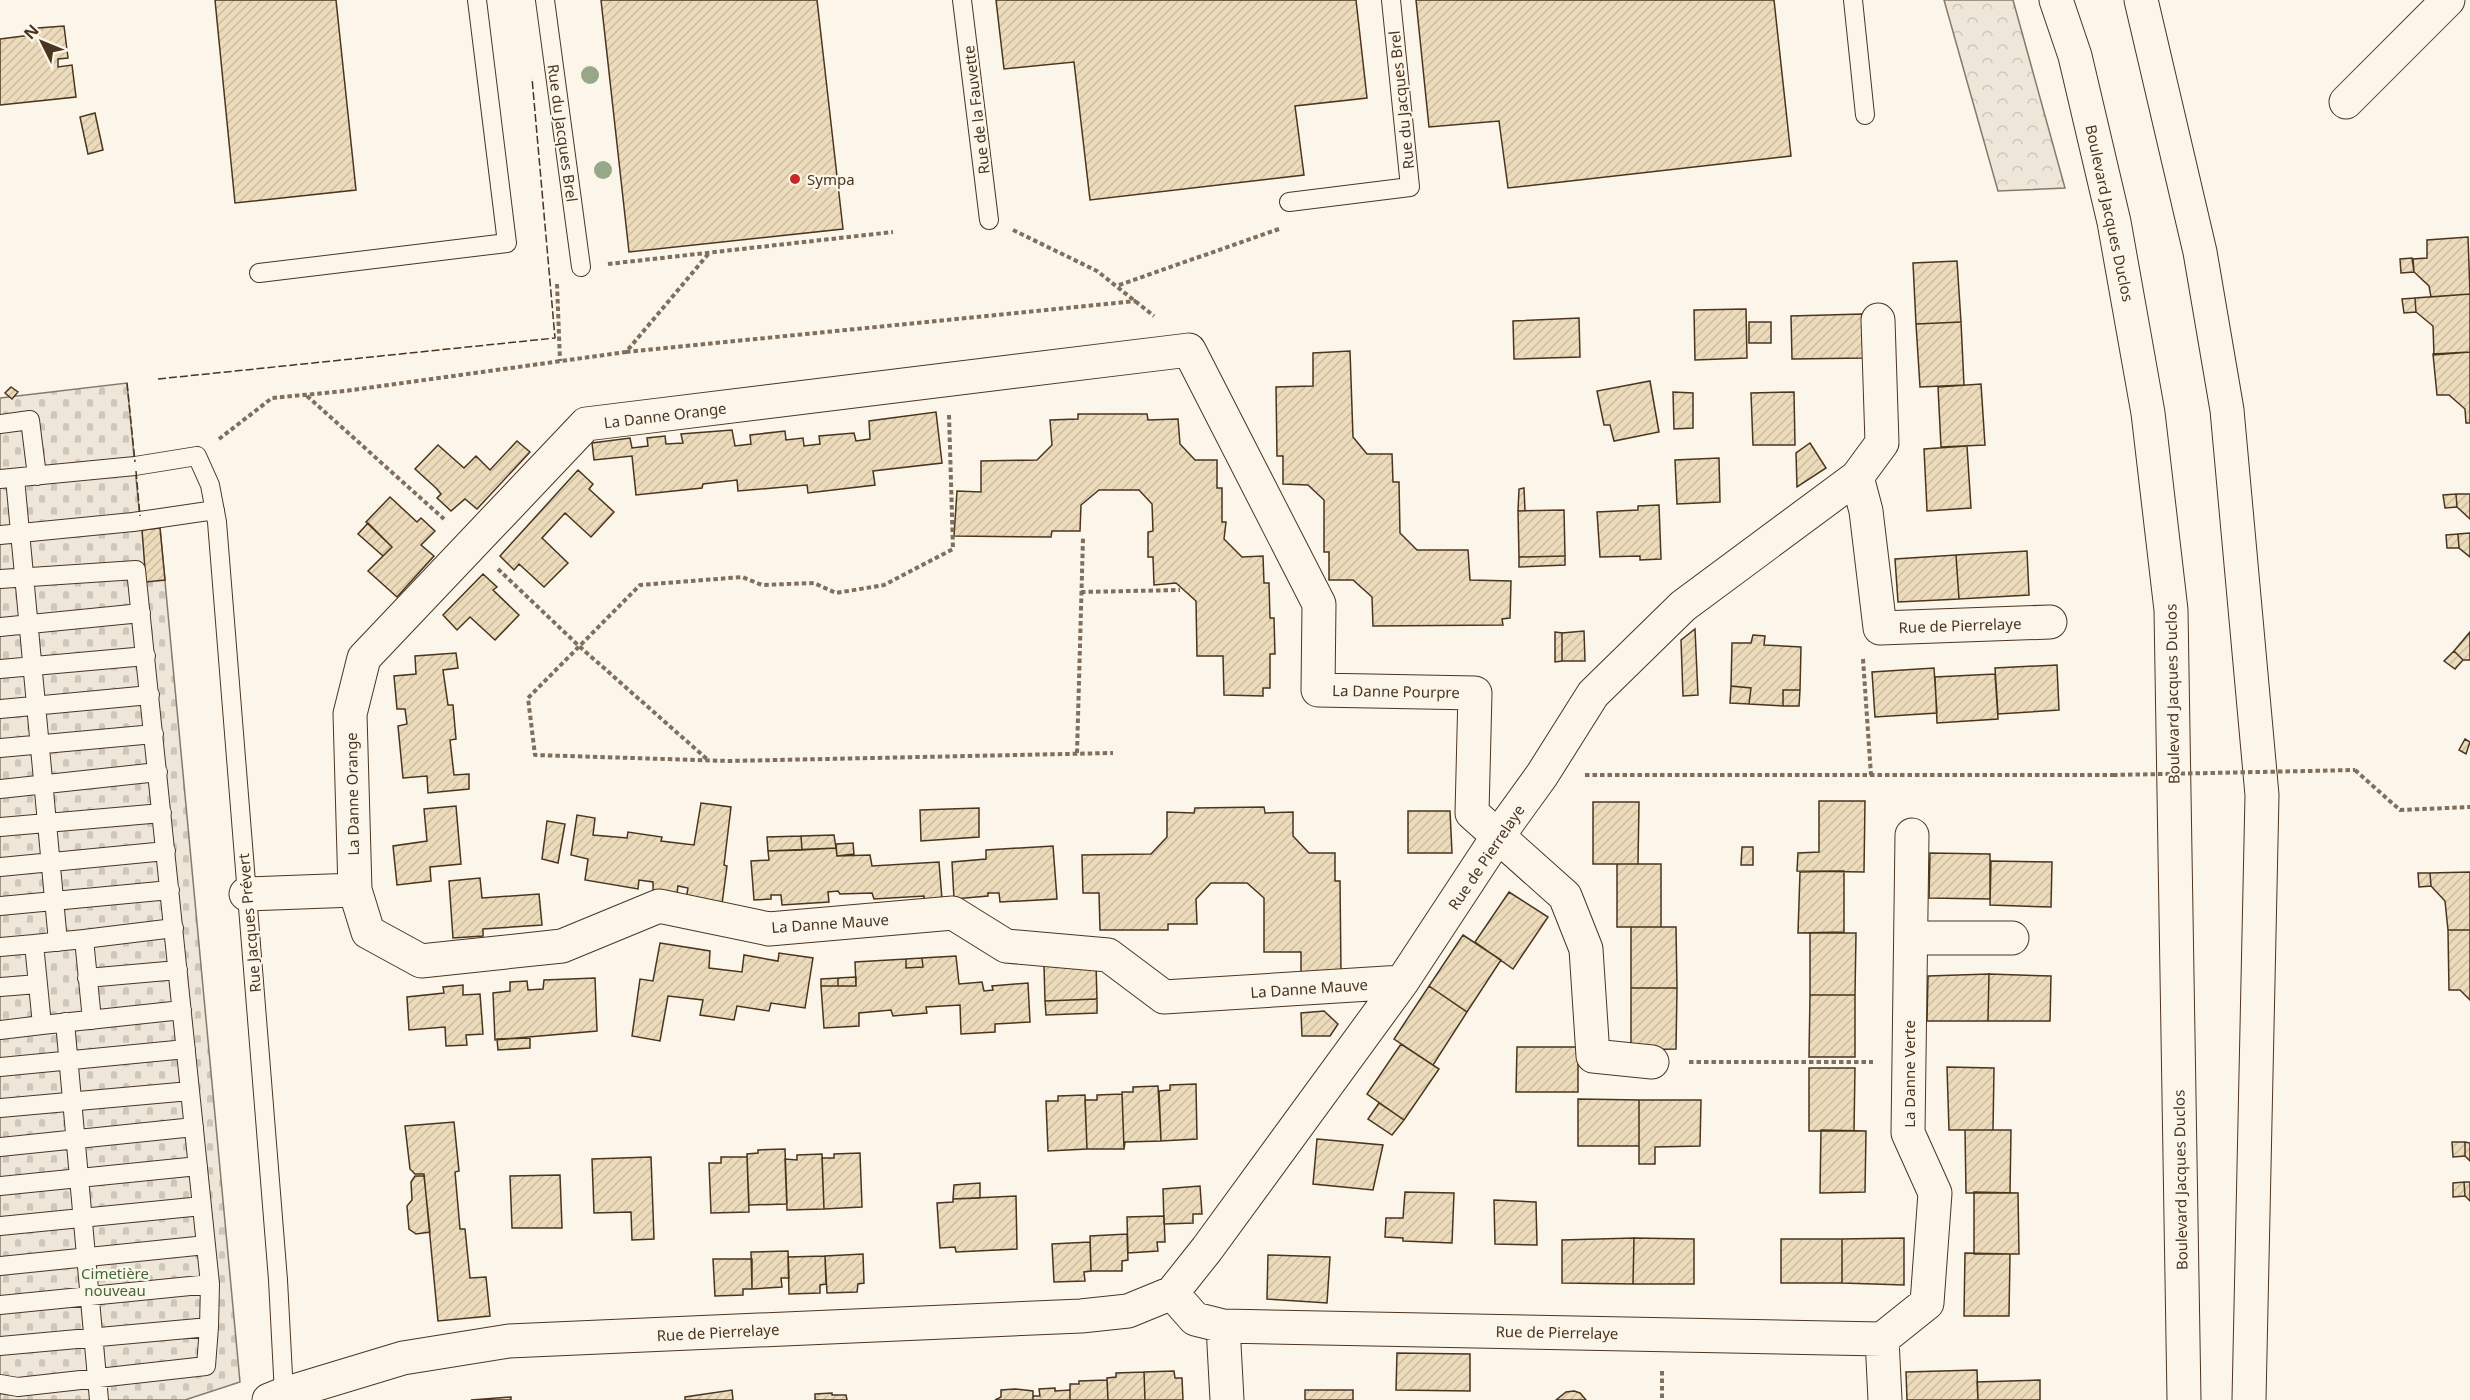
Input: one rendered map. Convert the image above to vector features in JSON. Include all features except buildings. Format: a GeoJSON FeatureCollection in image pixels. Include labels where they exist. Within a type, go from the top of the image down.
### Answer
{"type":"FeatureCollection","features":[{"type":"Feature","properties":{"kind":"street","name":"Boulevard Jacques Duclos"},"geometry":{"type":"LineString","coordinates":[[2056,0],[2075,56],[2114,222],[2148,412],[2172,610],[2184,1400]]}},
{"type":"Feature","properties":{"kind":"street"},"geometry":{"type":"LineString","coordinates":[[2140,0],[2199,252],[2227,410],[2262,795],[2249,1400]]}},
{"type":"Feature","properties":{"kind":"street"},"geometry":{"type":"LineString","coordinates":[[2346,102],[2448,0]]}},
{"type":"Feature","properties":{"kind":"street","name":"Rue de Pierrelaye"},"geometry":{"type":"LineString","coordinates":[[279,1398],[402,1358],[509,1341],[1081,1316],[1128,1311],[1172,1293],[1207,1249],[1402,982],[1498,836],[1542,775],[1593,694],[1683,606],[1857,477],[1882,443],[1878,320]]}},
{"type":"Feature","properties":{"kind":"street","name":"La Danne Orange"},"geometry":{"type":"LineString","coordinates":[[355,890],[350,714],[364,658],[586,424],[1189,350]]}},
{"type":"Feature","properties":{"kind":"street","name":"La Danne Pourpre"},"geometry":{"type":"LineString","coordinates":[[1189,350],[1319,604],[1318,690],[1475,693],[1472,813],[1498,836]]}},
{"type":"Feature","properties":{"kind":"street","name":"Rue de Pierrelaye"},"geometry":{"type":"LineString","coordinates":[[1857,477],[1866,511],[1880,628],[2050,622]]}},
{"type":"Feature","properties":{"kind":"street","name":"La Danne Verte"},"geometry":{"type":"LineString","coordinates":[[1882,1339],[1927,1303],[1935,1193],[1908,1133],[1912,835]]}},
{"type":"Feature","properties":{"kind":"street"},"geometry":{"type":"LineString","coordinates":[[1498,836],[1565,896],[1586,949],[1593,1056],[1652,1062]]}},
{"type":"Feature","properties":{"kind":"street"},"geometry":{"type":"LineString","coordinates":[[246,894],[355,890]]}},
{"type":"Feature","properties":{"kind":"street","name":"La Danne Mauve"},"geometry":{"type":"LineString","coordinates":[[355,890],[368,932],[422,961],[562,946],[660,906],[769,929],[953,913],[1006,946],[1108,956],[1164,997],[1402,982]]}},
{"type":"Feature","properties":{"kind":"street"},"geometry":{"type":"LineString","coordinates":[[1912,938],[2012,938]]}},
{"type":"Feature","properties":{"kind":"street","name":"Rue de Pierrelaye"},"geometry":{"type":"LineString","coordinates":[[1172,1293],[1195,1319],[1223,1326],[1882,1339]]}},
{"type":"Feature","properties":{"kind":"street"},"geometry":{"type":"LineString","coordinates":[[1223,1326],[1227,1400]]}},
{"type":"Feature","properties":{"kind":"street"},"geometry":{"type":"LineString","coordinates":[[1882,1339],[1886,1400]]}},
{"type":"Feature","properties":{"kind":"lane"},"geometry":{"type":"LineString","coordinates":[[259,273],[507,243],[477,0]]}},
{"type":"Feature","properties":{"kind":"lane","name":"Rue du Jacques Brel"},"geometry":{"type":"LineString","coordinates":[[545,0],[581,267]]}},
{"type":"Feature","properties":{"kind":"lane","name":"Rue de la Fauvette"},"geometry":{"type":"LineString","coordinates":[[963,0],[990,220]]}},
{"type":"Feature","properties":{"kind":"lane","name":"Rue du Jacques Brel"},"geometry":{"type":"LineString","coordinates":[[1289,202],[1410,187],[1390,0]]}},
{"type":"Feature","properties":{"kind":"lane"},"geometry":{"type":"LineString","coordinates":[[1853,0],[1865,115]]}},
{"type":"Feature","properties":{"kind":"lane"},"geometry":{"type":"LineString","coordinates":[[0,424],[30,420],[37,476]]}},
{"type":"Feature","properties":{"kind":"lane"},"geometry":{"type":"LineString","coordinates":[[58,942],[20,533],[7,479],[197,456]]}},
{"type":"Feature","properties":{"kind":"lane","name":"Rue Jacques Prévert"},"geometry":{"type":"LineString","coordinates":[[197,456],[210,485],[215,510],[278,1280],[279,1398]]}},
{"type":"Feature","properties":{"kind":"lane"},"geometry":{"type":"LineString","coordinates":[[0,535],[133,522],[215,510]]}},
{"type":"Feature","properties":{"kind":"lane"},"geometry":{"type":"LineString","coordinates":[[0,579],[136,570],[210,1284],[206,1366],[18,1387],[0,1384]]}},
{"type":"Feature","properties":{"kind":"lane"},"geometry":{"type":"LineString","coordinates":[[0,627],[141,613]]}},
{"type":"Feature","properties":{"kind":"lane"},"geometry":{"type":"LineString","coordinates":[[0,669],[146,656]]}},
{"type":"Feature","properties":{"kind":"lane"},"geometry":{"type":"LineString","coordinates":[[0,709],[150,695]]}},
{"type":"Feature","properties":{"kind":"lane"},"geometry":{"type":"LineString","coordinates":[[0,748],[154,734]]}},
{"type":"Feature","properties":{"kind":"lane"},"geometry":{"type":"LineString","coordinates":[[0,789],[158,772]]}},
{"type":"Feature","properties":{"kind":"lane"},"geometry":{"type":"LineString","coordinates":[[0,827],[162,813]]}},
{"type":"Feature","properties":{"kind":"lane"},"geometry":{"type":"LineString","coordinates":[[0,867],[166,851]]}},
{"type":"Feature","properties":{"kind":"lane"},"geometry":{"type":"LineString","coordinates":[[0,906],[170,890]]}},
{"type":"Feature","properties":{"kind":"lane"},"geometry":{"type":"LineString","coordinates":[[0,947],[174,928]]}},
{"type":"Feature","properties":{"kind":"lane"},"geometry":{"type":"LineString","coordinates":[[84,939],[92,1020]]}},
{"type":"Feature","properties":{"kind":"lane"},"geometry":{"type":"LineString","coordinates":[[34,944],[42,1025]]}},
{"type":"Feature","properties":{"kind":"lane"},"geometry":{"type":"LineString","coordinates":[[87,978],[178,970]]}},
{"type":"Feature","properties":{"kind":"lane"},"geometry":{"type":"LineString","coordinates":[[0,987],[38,984]]}},
{"type":"Feature","properties":{"kind":"lane"},"geometry":{"type":"LineString","coordinates":[[0,1030],[182,1010]]}},
{"type":"Feature","properties":{"kind":"lane"},"geometry":{"type":"LineString","coordinates":[[65,1022],[99,1378],[97,1399]]}},
{"type":"Feature","properties":{"kind":"lane"},"geometry":{"type":"LineString","coordinates":[[0,1067],[186,1048]]}},
{"type":"Feature","properties":{"kind":"lane"},"geometry":{"type":"LineString","coordinates":[[0,1108],[190,1091]]}},
{"type":"Feature","properties":{"kind":"lane"},"geometry":{"type":"LineString","coordinates":[[0,1147],[194,1127]]}},
{"type":"Feature","properties":{"kind":"lane"},"geometry":{"type":"LineString","coordinates":[[0,1186],[198,1166]]}},
{"type":"Feature","properties":{"kind":"lane"},"geometry":{"type":"LineString","coordinates":[[0,1226],[202,1206]]}},
{"type":"Feature","properties":{"kind":"lane"},"geometry":{"type":"LineString","coordinates":[[0,1266],[206,1245]]}},
{"type":"Feature","properties":{"kind":"lane"},"geometry":{"type":"LineString","coordinates":[[0,1305],[210,1284]]}},
{"type":"Feature","properties":{"kind":"lane"},"geometry":{"type":"LineString","coordinates":[[0,1346],[209,1327]]}},
{"type":"Feature","properties":{"kind":"path"},"geometry":{"type":"LineString","coordinates":[[1118,285],[1282,228],[1289,202]]}},
{"type":"Feature","properties":{"kind":"path"},"geometry":{"type":"LineString","coordinates":[[990,220],[1036,239],[1097,270],[1118,285],[1189,350]]}},
{"type":"Feature","properties":{"kind":"path"},"geometry":{"type":"LineString","coordinates":[[560,361],[556,281],[581,267],[893,232]]}},
{"type":"Feature","properties":{"kind":"path"},"geometry":{"type":"LineString","coordinates":[[626,352],[709,253]]}},
{"type":"Feature","properties":{"kind":"path"},"geometry":{"type":"LineString","coordinates":[[197,456],[272,398],[626,352],[1136,301]]}},
{"type":"Feature","properties":{"kind":"path"},"geometry":{"type":"LineString","coordinates":[[947,380],[954,549],[884,585],[836,594],[814,584],[762,585],[742,577],[640,585],[528,698],[535,755],[708,760],[1113,753]]}},
{"type":"Feature","properties":{"kind":"path"},"geometry":{"type":"LineString","coordinates":[[307,395],[472,544],[579,646],[708,760]]}},
{"type":"Feature","properties":{"kind":"path"},"geometry":{"type":"LineString","coordinates":[[1077,753],[1083,538]]}},
{"type":"Feature","properties":{"kind":"path"},"geometry":{"type":"LineString","coordinates":[[1081,592],[1179,590]]}},
{"type":"Feature","properties":{"kind":"path"},"geometry":{"type":"LineString","coordinates":[[1871,775],[1863,648],[1880,628]]}},
{"type":"Feature","properties":{"kind":"path"},"geometry":{"type":"LineString","coordinates":[[1542,775],[2113,775],[2355,770],[2400,810],[2470,807]]}},
{"type":"Feature","properties":{"kind":"path"},"geometry":{"type":"LineString","coordinates":[[1652,1062],[1908,1062]]}},
{"type":"Feature","properties":{"kind":"green space"},"geometry":{"type":"Polygon","coordinates":[[[1944,0],[2013,0],[2065,188],[1998,191],[1944,0]]]}},
{"type":"Feature","properties":{"kind":"green space","name":"Cimetière nouveau"},"geometry":{"type":"Polygon","coordinates":[[[127,383],[141,530],[160,528],[240,1382],[185,1400],[0,1400],[0,398],[127,383]]]}},
{"type":"Feature","properties":{"kind":"fence"},"geometry":{"type":"LineString","coordinates":[[158,379],[555,338],[532,78]]}},
{"type":"Feature","properties":{"kind":"fence"},"geometry":{"type":"LineString","coordinates":[[127,383],[135,462]]}},
{"type":"Feature","properties":{"kind":"fence"},"geometry":{"type":"LineString","coordinates":[[136,471],[140,516]]}},
{"type":"Feature","properties":{"kind":"place","name":"Sympa"},"geometry":{"type":"Point","coordinates":[795,179]}}]}
